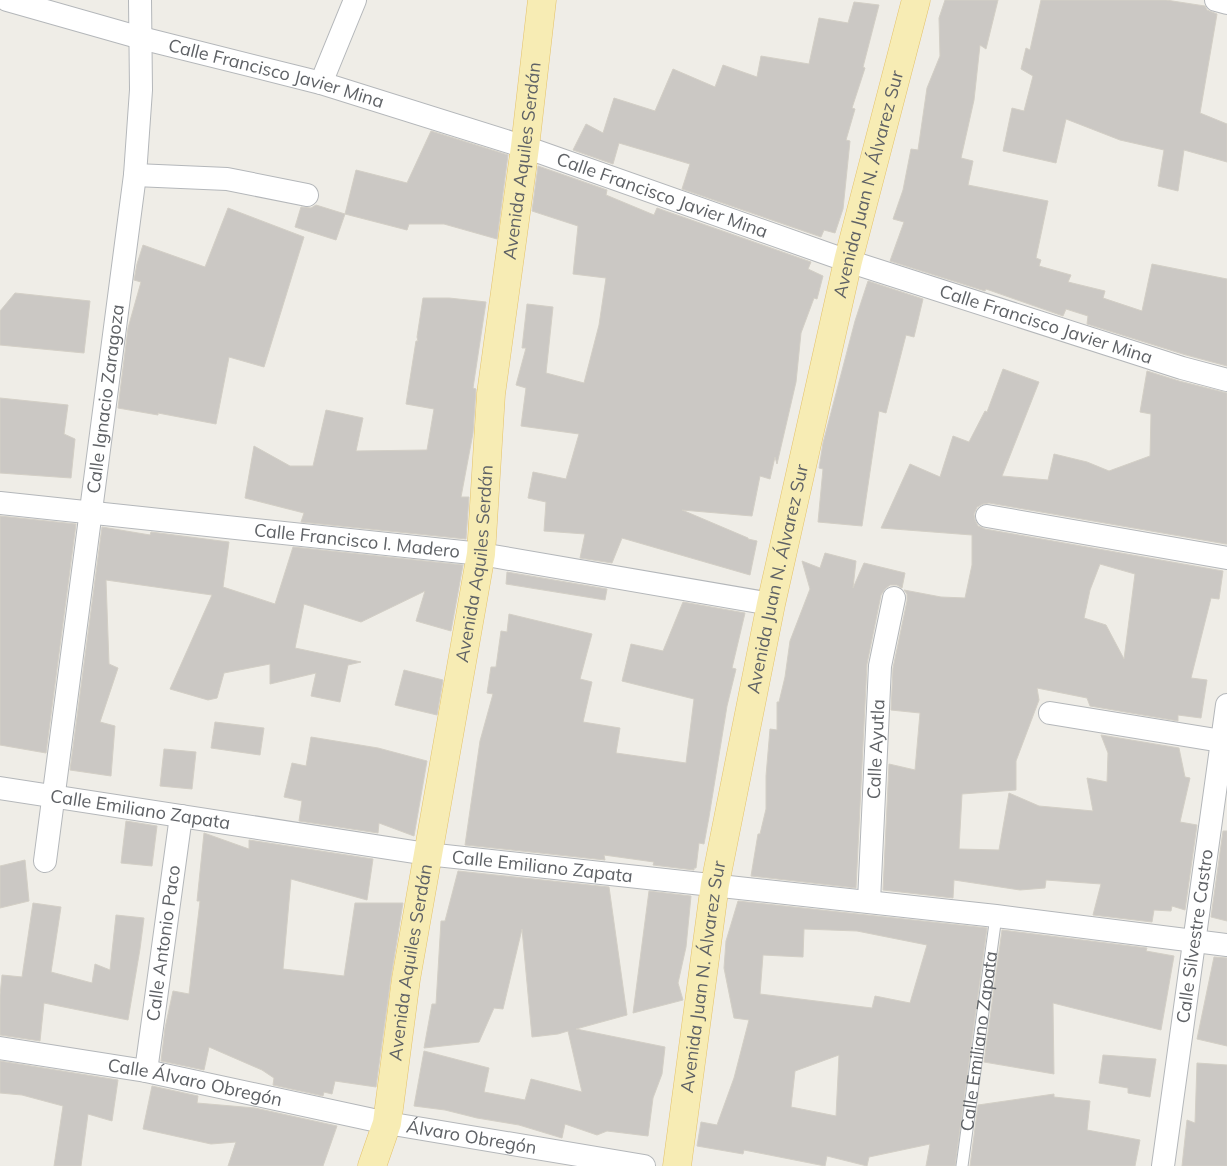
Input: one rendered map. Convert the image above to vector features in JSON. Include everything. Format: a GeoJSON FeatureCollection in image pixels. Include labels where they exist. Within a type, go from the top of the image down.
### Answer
{"type":"FeatureCollection","features":[{"type":"Feature","properties":{"kind":"main road","name":"Avenida Aquiles Serdán"},"geometry":{"type":"LineString","coordinates":[[372,1166],[387,1124],[406,979],[482,554],[491,394],[525,147],[542,0]]}},
{"type":"Feature","properties":{"kind":"main road","name":"Avenida Juan N. Álvarez Sur"},"geometry":{"type":"LineString","coordinates":[[677,1166],[715,884],[771,604],[848,262],[916,0]]}},
{"type":"Feature","properties":{"kind":"street","name":"Calle Francisco Javier Mina"},"geometry":{"type":"LineString","coordinates":[[7,0],[141,38],[321,83],[525,147],[848,262],[1182,368],[1227,380]]}},
{"type":"Feature","properties":{"kind":"street","name":"Calle Ignacio Zaragoza"},"geometry":{"type":"LineString","coordinates":[[45,860],[135,175],[141,90],[140,0]]}},
{"type":"Feature","properties":{"kind":"street"},"geometry":{"type":"LineString","coordinates":[[321,83],[354,0]]}},
{"type":"Feature","properties":{"kind":"street"},"geometry":{"type":"LineString","coordinates":[[1216,0],[1227,3]]}},
{"type":"Feature","properties":{"kind":"street"},"geometry":{"type":"LineString","coordinates":[[135,175],[228,179],[307,195]]}},
{"type":"Feature","properties":{"kind":"street","name":"Calle Francisco I. Madero"},"geometry":{"type":"LineString","coordinates":[[0,503],[90,511],[482,554],[771,604]]}},
{"type":"Feature","properties":{"kind":"street"},"geometry":{"type":"LineString","coordinates":[[987,516],[1227,558]]}},
{"type":"Feature","properties":{"kind":"street","name":"Calle Ayutla"},"geometry":{"type":"LineString","coordinates":[[869,901],[880,666],[894,598]]}},
{"type":"Feature","properties":{"kind":"street","name":"Calle Silvestre Castro"},"geometry":{"type":"LineString","coordinates":[[1163,1166],[1224,741],[1227,705]]}},
{"type":"Feature","properties":{"kind":"street"},"geometry":{"type":"LineString","coordinates":[[1050,712],[1224,741]]}},
{"type":"Feature","properties":{"kind":"street","name":"Calle Emiliano Zapata"},"geometry":{"type":"LineString","coordinates":[[0,788],[427,854],[869,901],[1227,945]]}},
{"type":"Feature","properties":{"kind":"street","name":"Calle Antonio Paco"},"geometry":{"type":"LineString","coordinates":[[146,1071],[181,816]]}},
{"type":"Feature","properties":{"kind":"street","name":"Calle Álvaro Obregón"},"geometry":{"type":"LineString","coordinates":[[0,1048],[146,1071],[387,1124]]}},
{"type":"Feature","properties":{"kind":"street","name":"Álvaro Obregón"},"geometry":{"type":"LineString","coordinates":[[387,1124],[644,1166]]}},
{"type":"Feature","properties":{"kind":"lane","name":"Calle Emiliano Zapata"},"geometry":{"type":"LineString","coordinates":[[962,1166],[996,916]]}},
{"type":"Feature","properties":{"kind":"building"},"geometry":{"type":"Polygon","coordinates":[[[945,0],[998,0],[986,49],[980,45],[974,100],[961,158],[973,161],[968,185],[1048,201],[1036,258],[1041,260],[1039,266],[1071,275],[1068,282],[1105,291],[1103,298],[1142,311],[1152,264],[1227,279],[1227,366],[1087,324],[1088,316],[1066,309],[1063,316],[986,289],[985,291],[890,261],[904,222],[893,219],[903,190],[911,149],[918,150],[927,88],[940,56],[939,18],[945,0]]]}},
{"type":"Feature","properties":{"kind":"building"},"geometry":{"type":"Polygon","coordinates":[[[1041,0],[1166,0],[1205,6],[1207,10],[1217,14],[1200,113],[1227,124],[1227,162],[1184,150],[1178,191],[1158,186],[1164,150],[1120,140],[1066,119],[1056,163],[1003,151],[1012,108],[1024,111],[1033,76],[1021,69],[1026,48],[1030,50],[1041,0]]]}},
{"type":"Feature","properties":{"kind":"building"},"geometry":{"type":"Polygon","coordinates":[[[854,2],[879,5],[863,67],[865,68],[852,108],[855,109],[846,140],[850,141],[843,209],[835,233],[824,230],[821,237],[682,189],[690,164],[619,143],[613,164],[573,150],[586,124],[603,133],[614,98],[655,111],[673,69],[715,87],[723,65],[757,77],[761,56],[809,64],[819,18],[848,23],[854,2]]]}},
{"type":"Feature","properties":{"kind":"building"},"geometry":{"type":"Polygon","coordinates":[[[431,131],[508,155],[497,239],[444,224],[409,224],[407,230],[345,214],[356,170],[407,183],[431,131]]]}},
{"type":"Feature","properties":{"kind":"building"},"geometry":{"type":"Polygon","coordinates":[[[538,166],[607,190],[606,195],[654,215],[657,208],[811,262],[808,269],[823,276],[817,299],[814,298],[801,333],[796,382],[777,464],[775,457],[770,479],[760,476],[752,516],[682,510],[748,539],[757,541],[750,575],[622,538],[612,563],[580,558],[585,534],[544,531],[546,502],[528,498],[533,472],[566,479],[579,434],[521,426],[526,388],[516,385],[526,348],[522,348],[527,304],[553,307],[546,373],[584,383],[599,325],[606,278],[573,274],[578,226],[532,211],[538,166]]]}},
{"type":"Feature","properties":{"kind":"building"},"geometry":{"type":"Polygon","coordinates":[[[316,205],[345,214],[336,240],[295,227],[301,207],[311,208],[316,205]]]}},
{"type":"Feature","properties":{"kind":"building"},"geometry":{"type":"Polygon","coordinates":[[[228,208],[304,237],[264,367],[229,357],[216,424],[158,413],[158,415],[118,408],[128,328],[141,282],[134,280],[143,245],[205,267],[228,208]]]}},
{"type":"Feature","properties":{"kind":"building"},"geometry":{"type":"Polygon","coordinates":[[[868,281],[923,299],[914,337],[906,335],[886,413],[879,411],[862,526],[818,522],[823,469],[819,468],[823,443],[855,321],[868,281]]]}},
{"type":"Feature","properties":{"kind":"building"},"geometry":{"type":"Polygon","coordinates":[[[15,293],[90,301],[84,353],[0,345],[0,311],[15,293]]]}},
{"type":"Feature","properties":{"kind":"building"},"geometry":{"type":"Polygon","coordinates":[[[423,298],[449,298],[486,302],[473,388],[476,389],[473,433],[461,497],[469,497],[466,539],[301,522],[304,513],[245,498],[254,446],[290,466],[313,466],[326,410],[363,418],[356,451],[427,450],[434,409],[406,404],[416,341],[418,341],[423,298]]]}},
{"type":"Feature","properties":{"kind":"building"},"geometry":{"type":"Polygon","coordinates":[[[1003,369],[1039,382],[1002,476],[1048,480],[1054,454],[1087,462],[1109,471],[1150,456],[1151,414],[1140,412],[1147,371],[1227,393],[1227,544],[989,503],[977,507],[974,514],[978,526],[985,529],[1223,571],[1219,599],[1211,598],[1191,678],[1207,680],[1201,718],[1178,715],[1178,721],[1090,706],[1087,698],[1037,688],[1039,700],[1016,761],[1016,790],[962,794],[959,849],[999,850],[1009,793],[1039,806],[1093,811],[1087,778],[1107,782],[1108,753],[1101,735],[1179,748],[1185,777],[1190,778],[1180,822],[1197,825],[1185,910],[1172,906],[1171,911],[1154,910],[1152,922],[1093,915],[1101,884],[1046,880],[1045,888],[1020,890],[954,880],[953,898],[883,890],[889,764],[915,770],[920,713],[891,710],[893,668],[907,601],[907,594],[904,590],[941,597],[965,598],[972,565],[972,535],[881,528],[910,464],[940,477],[953,436],[969,442],[985,411],[987,412],[1003,369]],[[1100,564],[1090,590],[1084,618],[1106,625],[1124,659],[1135,574],[1100,564]]]}},
{"type":"Feature","properties":{"kind":"building"},"geometry":{"type":"Polygon","coordinates":[[[0,398],[68,405],[64,434],[75,439],[71,478],[0,473],[0,398]]]}},
{"type":"Feature","properties":{"kind":"building"},"geometry":{"type":"Polygon","coordinates":[[[0,516],[76,524],[46,753],[0,745],[0,516]]]}},
{"type":"Feature","properties":{"kind":"building"},"geometry":{"type":"Polygon","coordinates":[[[102,527],[150,535],[151,532],[229,542],[223,587],[275,604],[293,547],[463,565],[451,631],[416,621],[425,591],[361,622],[304,604],[295,648],[361,662],[348,665],[340,702],[311,696],[316,673],[270,684],[270,664],[224,673],[217,698],[208,700],[170,689],[212,595],[106,580],[109,664],[118,668],[100,722],[115,726],[111,776],[70,770],[102,527]]]}},
{"type":"Feature","properties":{"kind":"building"},"geometry":{"type":"Polygon","coordinates":[[[825,553],[856,561],[853,588],[864,563],[905,573],[902,588],[897,585],[890,585],[881,595],[867,664],[856,888],[751,876],[758,834],[760,834],[766,809],[766,776],[770,729],[777,730],[777,702],[779,702],[785,677],[790,641],[810,589],[802,561],[820,568],[825,553]]]}},
{"type":"Feature","properties":{"kind":"building"},"geometry":{"type":"Polygon","coordinates":[[[507,572],[607,589],[605,600],[506,584],[507,572]]]}},
{"type":"Feature","properties":{"kind":"building"},"geometry":{"type":"Polygon","coordinates":[[[683,602],[745,613],[732,668],[736,669],[727,706],[704,844],[699,843],[696,868],[694,870],[653,865],[654,862],[604,855],[605,860],[465,845],[480,741],[493,694],[487,693],[491,667],[496,667],[501,631],[507,632],[509,614],[592,634],[580,679],[592,682],[583,722],[620,728],[616,753],[686,763],[694,699],[622,681],[631,644],[663,651],[683,602]]]}},
{"type":"Feature","properties":{"kind":"building"},"geometry":{"type":"Polygon","coordinates":[[[404,670],[443,680],[437,715],[395,705],[404,670]]]}},
{"type":"Feature","properties":{"kind":"building"},"geometry":{"type":"Polygon","coordinates":[[[215,722],[264,728],[260,755],[211,748],[215,722]]]}},
{"type":"Feature","properties":{"kind":"building"},"geometry":{"type":"Polygon","coordinates":[[[311,737],[378,748],[427,761],[414,836],[379,823],[378,833],[299,821],[302,801],[284,797],[292,763],[306,766],[311,737]]]}},
{"type":"Feature","properties":{"kind":"building"},"geometry":{"type":"Polygon","coordinates":[[[164,749],[196,752],[192,789],[160,786],[164,749]]]}},
{"type":"Feature","properties":{"kind":"building"},"geometry":{"type":"Polygon","coordinates":[[[126,821],[157,826],[152,866],[121,863],[126,821]]]}},
{"type":"Feature","properties":{"kind":"building"},"geometry":{"type":"Polygon","coordinates":[[[1223,831],[1227,831],[1227,921],[1211,917],[1223,831]]]}},
{"type":"Feature","properties":{"kind":"building"},"geometry":{"type":"Polygon","coordinates":[[[204,833],[249,849],[249,840],[373,859],[367,900],[291,879],[283,969],[344,976],[355,903],[403,903],[376,1087],[335,1081],[332,1094],[324,1092],[323,1096],[273,1085],[274,1078],[262,1070],[209,1047],[204,1070],[161,1061],[165,1028],[173,991],[189,994],[200,901],[197,901],[204,833]]]}},
{"type":"Feature","properties":{"kind":"building"},"geometry":{"type":"Polygon","coordinates":[[[25,860],[29,901],[0,908],[0,866],[25,860]]]}},
{"type":"Feature","properties":{"kind":"building"},"geometry":{"type":"Polygon","coordinates":[[[458,871],[609,887],[627,1015],[576,1029],[665,1047],[662,1074],[653,1098],[648,1136],[607,1131],[597,1135],[565,1124],[562,1138],[519,1125],[445,1110],[414,1106],[424,1051],[489,1068],[484,1092],[525,1100],[531,1079],[582,1092],[568,1031],[532,1037],[522,929],[503,1009],[494,1008],[479,1042],[424,1048],[432,1004],[436,1004],[441,921],[445,921],[458,871]]]}},
{"type":"Feature","properties":{"kind":"building"},"geometry":{"type":"Polygon","coordinates":[[[649,891],[691,896],[686,947],[678,983],[683,1000],[633,1013],[649,891]]]}},
{"type":"Feature","properties":{"kind":"building"},"geometry":{"type":"Polygon","coordinates":[[[738,901],[987,928],[955,1166],[926,1166],[930,1144],[869,1157],[867,1166],[827,1156],[825,1166],[744,1150],[743,1154],[697,1146],[701,1122],[717,1125],[734,1078],[749,1020],[734,1018],[724,968],[726,941],[738,901]],[[804,929],[803,957],[763,955],[760,994],[872,1008],[875,996],[910,1003],[927,945],[857,931],[804,929]],[[839,1055],[795,1071],[791,1107],[836,1116],[839,1055]]]}},
{"type":"Feature","properties":{"kind":"building"},"geometry":{"type":"Polygon","coordinates":[[[33,903],[61,907],[51,972],[92,983],[95,964],[110,970],[116,915],[144,918],[128,1020],[44,1003],[40,1041],[0,1035],[2,975],[22,977],[33,903]]]}},
{"type":"Feature","properties":{"kind":"building"},"geometry":{"type":"Polygon","coordinates":[[[1002,930],[1147,948],[1146,951],[1174,956],[1161,1030],[1053,1003],[1054,1074],[984,1062],[1002,930]]]}},
{"type":"Feature","properties":{"kind":"building"},"geometry":{"type":"Polygon","coordinates":[[[1214,957],[1227,958],[1227,1046],[1197,1039],[1214,957]]]}},
{"type":"Feature","properties":{"kind":"building"},"geometry":{"type":"Polygon","coordinates":[[[1103,1055],[1156,1059],[1150,1097],[1128,1093],[1128,1088],[1099,1083],[1103,1055]]]}},
{"type":"Feature","properties":{"kind":"building"},"geometry":{"type":"Polygon","coordinates":[[[0,1061],[118,1080],[112,1121],[88,1114],[81,1166],[54,1166],[63,1106],[22,1095],[0,1093],[0,1061]]]}},
{"type":"Feature","properties":{"kind":"building"},"geometry":{"type":"Polygon","coordinates":[[[1197,1063],[1227,1065],[1227,1166],[1182,1166],[1187,1120],[1195,1123],[1197,1063]]]}},
{"type":"Feature","properties":{"kind":"building"},"geometry":{"type":"Polygon","coordinates":[[[152,1086],[198,1096],[197,1103],[255,1108],[337,1126],[323,1166],[228,1166],[236,1142],[211,1144],[143,1129],[152,1086]]]}},
{"type":"Feature","properties":{"kind":"building"},"geometry":{"type":"Polygon","coordinates":[[[1054,1094],[1054,1097],[1090,1101],[1087,1130],[1140,1140],[1135,1166],[970,1166],[978,1105],[1054,1094]]]}}]}
